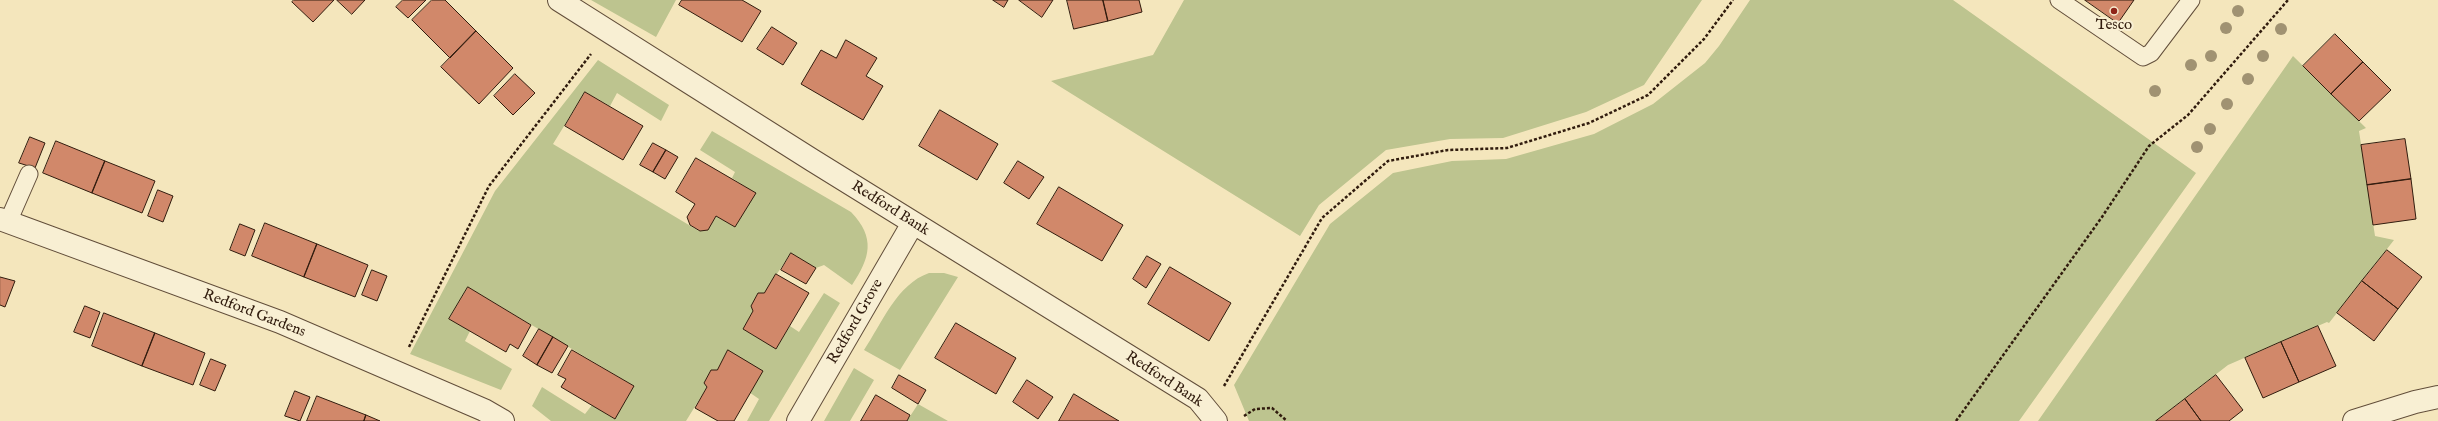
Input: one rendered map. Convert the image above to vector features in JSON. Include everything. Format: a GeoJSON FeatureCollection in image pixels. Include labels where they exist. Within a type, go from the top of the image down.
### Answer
{"type":"FeatureCollection","features":[{"type":"Feature","properties":{"kind":"street","name":"Redford Bank"},"geometry":{"type":"LineString","coordinates":[[559,0],[610,30],[913,223],[1198,399],[1212,415]]}},
{"type":"Feature","properties":{"kind":"street","name":"Redford Gardens"},"geometry":{"type":"LineString","coordinates":[[4,221],[280,322],[484,410],[503,421]]}},
{"type":"Feature","properties":{"kind":"street","name":"Redford Grove"},"geometry":{"type":"LineString","coordinates":[[798,421],[913,223]]}},
{"type":"Feature","properties":{"kind":"street"},"geometry":{"type":"LineString","coordinates":[[2354,421],[2416,402],[2438,397]]}},
{"type":"Feature","properties":{"kind":"lane"},"geometry":{"type":"LineString","coordinates":[[2059,0],[2143,57],[2148,56],[2155,49],[2191,0]]}},
{"type":"Feature","properties":{"kind":"lane"},"geometry":{"type":"LineString","coordinates":[[4,221],[29,174]]}},
{"type":"Feature","properties":{"kind":"path"},"geometry":{"type":"LineString","coordinates":[[1212,415],[1237,367],[1322,218],[1388,161],[1448,150],[1507,148],[1589,123],[1648,95],[1704,39],[1733,0]]}},
{"type":"Feature","properties":{"kind":"path"},"geometry":{"type":"LineString","coordinates":[[1956,421],[2102,217],[2149,146],[2188,115],[2288,0]]}},
{"type":"Feature","properties":{"kind":"path"},"geometry":{"type":"LineString","coordinates":[[410,345],[489,186],[610,30]]}},
{"type":"Feature","properties":{"kind":"path"},"geometry":{"type":"LineString","coordinates":[[1242,417],[1255,409],[1272,408],[1287,421]]}},
{"type":"Feature","properties":{"kind":"green space"},"geometry":{"type":"Polygon","coordinates":[[[591,0],[676,0],[656,37],[591,0]]]}},
{"type":"Feature","properties":{"kind":"green space"},"geometry":{"type":"Polygon","coordinates":[[[1184,0],[1702,0],[1644,85],[1586,112],[1503,138],[1450,139],[1386,150],[1319,205],[1300,236],[1051,81],[1153,55],[1184,0]]]}},
{"type":"Feature","properties":{"kind":"green space"},"geometry":{"type":"Polygon","coordinates":[[[1750,0],[1953,0],[2196,173],[2019,421],[1249,421],[1234,385],[1330,224],[1393,173],[1452,161],[1506,159],[1594,134],[1653,104],[1705,63],[1719,46],[1750,0]]]}},
{"type":"Feature","properties":{"kind":"green space"},"geometry":{"type":"Polygon","coordinates":[[[2293,56],[2366,128],[2359,131],[2375,236],[2394,240],[2329,323],[2327,322],[2228,365],[2156,421],[2038,421],[2293,56]]]}},
{"type":"Feature","properties":{"kind":"green space"},"geometry":{"type":"Polygon","coordinates":[[[598,60],[669,105],[661,121],[617,93],[610,106],[585,92],[553,144],[699,231],[708,230],[716,216],[735,227],[755,193],[732,178],[735,172],[700,150],[712,131],[851,212],[859,221],[864,231],[868,248],[866,257],[863,266],[852,285],[824,265],[816,268],[791,253],[764,293],[758,293],[751,306],[753,311],[743,329],[776,349],[790,326],[799,332],[824,293],[840,303],[769,421],[747,421],[759,399],[717,370],[711,370],[704,383],[707,387],[686,421],[551,421],[532,406],[542,387],[585,414],[592,405],[614,419],[634,386],[468,287],[449,319],[470,331],[465,341],[512,369],[501,390],[410,354],[495,191],[598,60]]]}},
{"type":"Feature","properties":{"kind":"green space"},"geometry":{"type":"Polygon","coordinates":[[[929,273],[944,273],[958,277],[900,370],[864,350],[899,295],[918,278],[929,273]]]}},
{"type":"Feature","properties":{"kind":"green space"},"geometry":{"type":"Polygon","coordinates":[[[854,368],[874,380],[850,421],[824,421],[854,368]]]}},
{"type":"Feature","properties":{"kind":"green space"},"geometry":{"type":"Polygon","coordinates":[[[918,404],[948,421],[907,421],[918,404]]]}},
{"type":"Feature","properties":{"kind":"building"},"geometry":{"type":"Polygon","coordinates":[[[294,0],[334,0],[313,22],[292,2],[294,0]]]}},
{"type":"Feature","properties":{"kind":"building"},"geometry":{"type":"Polygon","coordinates":[[[337,0],[365,0],[352,14],[337,0]]]}},
{"type":"Feature","properties":{"kind":"building"},"geometry":{"type":"Polygon","coordinates":[[[403,0],[426,0],[408,18],[396,7],[403,0]]]}},
{"type":"Feature","properties":{"kind":"building"},"geometry":{"type":"Polygon","coordinates":[[[432,0],[445,0],[476,31],[450,58],[412,20],[432,0]]]}},
{"type":"Feature","properties":{"kind":"building"},"geometry":{"type":"Polygon","coordinates":[[[682,0],[742,0],[761,11],[742,42],[679,5],[682,0]]]}},
{"type":"Feature","properties":{"kind":"building"},"geometry":{"type":"Polygon","coordinates":[[[993,0],[1008,0],[1004,7],[993,0]]]}},
{"type":"Feature","properties":{"kind":"building"},"geometry":{"type":"Polygon","coordinates":[[[1019,0],[1053,0],[1042,17],[1019,0]]]}},
{"type":"Feature","properties":{"kind":"building"},"geometry":{"type":"Polygon","coordinates":[[[1067,0],[1103,0],[1108,21],[1074,29],[1067,0]]]}},
{"type":"Feature","properties":{"kind":"building"},"geometry":{"type":"Polygon","coordinates":[[[1103,0],[1139,0],[1142,12],[1108,21],[1103,0]]]}},
{"type":"Feature","properties":{"kind":"building","name":"Tesco"},"geometry":{"type":"Polygon","coordinates":[[[2085,0],[2134,0],[2118,23],[2085,0]]]}},
{"type":"Feature","properties":{"kind":"building"},"geometry":{"type":"Polygon","coordinates":[[[772,27],[797,43],[783,65],[757,49],[772,27]]]}},
{"type":"Feature","properties":{"kind":"building"},"geometry":{"type":"Polygon","coordinates":[[[476,31],[513,68],[479,104],[441,67],[476,31]]]}},
{"type":"Feature","properties":{"kind":"building"},"geometry":{"type":"Polygon","coordinates":[[[2335,34],[2363,62],[2331,94],[2303,66],[2335,34]]]}},
{"type":"Feature","properties":{"kind":"building"},"geometry":{"type":"Polygon","coordinates":[[[846,40],[877,58],[866,76],[883,86],[863,120],[801,84],[821,50],[836,58],[846,40]]]}},
{"type":"Feature","properties":{"kind":"building"},"geometry":{"type":"Polygon","coordinates":[[[2363,62],[2391,90],[2359,121],[2331,94],[2363,62]]]}},
{"type":"Feature","properties":{"kind":"building"},"geometry":{"type":"Polygon","coordinates":[[[515,74],[535,93],[513,115],[494,96],[515,74]]]}},
{"type":"Feature","properties":{"kind":"building"},"geometry":{"type":"Polygon","coordinates":[[[585,92],[643,126],[623,160],[565,126],[585,92]]]}},
{"type":"Feature","properties":{"kind":"building"},"geometry":{"type":"Polygon","coordinates":[[[940,110],[998,144],[977,180],[919,146],[940,110]]]}},
{"type":"Feature","properties":{"kind":"building"},"geometry":{"type":"Polygon","coordinates":[[[30,137],[45,143],[35,168],[19,163],[30,137]]]}},
{"type":"Feature","properties":{"kind":"building"},"geometry":{"type":"Polygon","coordinates":[[[2405,139],[2411,179],[2367,185],[2361,145],[2405,139]]]}},
{"type":"Feature","properties":{"kind":"building"},"geometry":{"type":"Polygon","coordinates":[[[56,141],[105,161],[92,193],[43,173],[56,141]]]}},
{"type":"Feature","properties":{"kind":"building"},"geometry":{"type":"Polygon","coordinates":[[[653,143],[666,150],[653,172],[640,165],[653,143]]]}},
{"type":"Feature","properties":{"kind":"building"},"geometry":{"type":"Polygon","coordinates":[[[666,150],[678,157],[665,179],[653,172],[666,150]]]}},
{"type":"Feature","properties":{"kind":"building"},"geometry":{"type":"Polygon","coordinates":[[[696,158],[756,193],[735,227],[716,216],[708,230],[700,231],[690,225],[687,217],[695,204],[676,192],[696,158]]]}},
{"type":"Feature","properties":{"kind":"building"},"geometry":{"type":"Polygon","coordinates":[[[105,161],[155,181],[142,213],[92,193],[105,161]]]}},
{"type":"Feature","properties":{"kind":"building"},"geometry":{"type":"Polygon","coordinates":[[[1018,161],[1044,177],[1029,199],[1004,183],[1018,161]]]}},
{"type":"Feature","properties":{"kind":"building"},"geometry":{"type":"Polygon","coordinates":[[[2411,179],[2416,219],[2373,225],[2367,185],[2411,179]]]}},
{"type":"Feature","properties":{"kind":"building"},"geometry":{"type":"Polygon","coordinates":[[[1059,187],[1123,225],[1102,261],[1037,224],[1059,187]]]}},
{"type":"Feature","properties":{"kind":"building"},"geometry":{"type":"Polygon","coordinates":[[[158,190],[173,196],[163,222],[148,216],[158,190]]]}},
{"type":"Feature","properties":{"kind":"building"},"geometry":{"type":"Polygon","coordinates":[[[265,223],[317,244],[304,277],[252,256],[265,223]]]}},
{"type":"Feature","properties":{"kind":"building"},"geometry":{"type":"Polygon","coordinates":[[[240,224],[255,230],[245,256],[230,250],[240,224]]]}},
{"type":"Feature","properties":{"kind":"building"},"geometry":{"type":"Polygon","coordinates":[[[317,244],[368,265],[355,297],[304,277],[317,244]]]}},
{"type":"Feature","properties":{"kind":"building"},"geometry":{"type":"Polygon","coordinates":[[[2387,250],[2422,277],[2398,309],[2362,281],[2387,250]]]}},
{"type":"Feature","properties":{"kind":"building"},"geometry":{"type":"Polygon","coordinates":[[[791,253],[816,268],[806,284],[781,270],[791,253]]]}},
{"type":"Feature","properties":{"kind":"building"},"geometry":{"type":"Polygon","coordinates":[[[1147,256],[1161,264],[1146,288],[1133,279],[1147,256]]]}},
{"type":"Feature","properties":{"kind":"building"},"geometry":{"type":"Polygon","coordinates":[[[1170,267],[1231,303],[1209,341],[1148,304],[1170,267]]]}},
{"type":"Feature","properties":{"kind":"building"},"geometry":{"type":"Polygon","coordinates":[[[372,270],[387,276],[377,301],[362,295],[372,270]]]}},
{"type":"Feature","properties":{"kind":"building"},"geometry":{"type":"Polygon","coordinates":[[[776,274],[809,293],[776,349],[743,329],[753,311],[751,306],[758,293],[764,293],[776,274]]]}},
{"type":"Feature","properties":{"kind":"building"},"geometry":{"type":"Polygon","coordinates":[[[0,277],[15,281],[5,307],[0,305],[0,277]]]}},
{"type":"Feature","properties":{"kind":"building"},"geometry":{"type":"Polygon","coordinates":[[[2362,281],[2398,309],[2374,341],[2337,313],[2362,281]]]}},
{"type":"Feature","properties":{"kind":"building"},"geometry":{"type":"Polygon","coordinates":[[[468,287],[531,325],[518,349],[510,344],[506,352],[449,319],[468,287]]]}},
{"type":"Feature","properties":{"kind":"building"},"geometry":{"type":"Polygon","coordinates":[[[85,306],[100,312],[90,338],[74,332],[85,306]]]}},
{"type":"Feature","properties":{"kind":"building"},"geometry":{"type":"Polygon","coordinates":[[[104,313],[155,333],[142,366],[92,346],[104,313]]]}},
{"type":"Feature","properties":{"kind":"building"},"geometry":{"type":"Polygon","coordinates":[[[956,323],[1016,358],[996,394],[935,358],[956,323]]]}},
{"type":"Feature","properties":{"kind":"building"},"geometry":{"type":"Polygon","coordinates":[[[2318,326],[2336,366],[2299,382],[2281,342],[2318,326]]]}},
{"type":"Feature","properties":{"kind":"building"},"geometry":{"type":"Polygon","coordinates":[[[539,329],[553,337],[537,365],[523,356],[539,329]]]}},
{"type":"Feature","properties":{"kind":"building"},"geometry":{"type":"Polygon","coordinates":[[[155,333],[205,353],[193,385],[142,366],[155,333]]]}},
{"type":"Feature","properties":{"kind":"building"},"geometry":{"type":"Polygon","coordinates":[[[553,337],[568,346],[552,373],[537,365],[553,337]]]}},
{"type":"Feature","properties":{"kind":"building"},"geometry":{"type":"Polygon","coordinates":[[[2281,342],[2299,382],[2263,398],[2245,358],[2281,342]]]}},
{"type":"Feature","properties":{"kind":"building"},"geometry":{"type":"Polygon","coordinates":[[[572,350],[634,386],[615,419],[561,387],[566,379],[558,375],[572,350]]]}},
{"type":"Feature","properties":{"kind":"building"},"geometry":{"type":"Polygon","coordinates":[[[728,350],[763,371],[734,421],[718,421],[695,408],[707,387],[704,383],[711,370],[717,370],[728,350]]]}},
{"type":"Feature","properties":{"kind":"building"},"geometry":{"type":"Polygon","coordinates":[[[211,359],[226,365],[215,391],[200,385],[211,359]]]}},
{"type":"Feature","properties":{"kind":"building"},"geometry":{"type":"Polygon","coordinates":[[[899,375],[926,390],[918,404],[892,388],[899,375]]]}},
{"type":"Feature","properties":{"kind":"building"},"geometry":{"type":"Polygon","coordinates":[[[2216,375],[2243,410],[2229,421],[2201,421],[2185,399],[2216,375]]]}},
{"type":"Feature","properties":{"kind":"building"},"geometry":{"type":"Polygon","coordinates":[[[1027,380],[1053,397],[1038,419],[1013,402],[1027,380]]]}},
{"type":"Feature","properties":{"kind":"building"},"geometry":{"type":"Polygon","coordinates":[[[295,391],[310,397],[300,421],[285,416],[295,391]]]}},
{"type":"Feature","properties":{"kind":"building"},"geometry":{"type":"Polygon","coordinates":[[[1074,394],[1102,411],[1119,421],[1059,421],[1074,394]]]}},
{"type":"Feature","properties":{"kind":"building"},"geometry":{"type":"Polygon","coordinates":[[[876,395],[910,415],[907,421],[861,421],[876,395]]]}},
{"type":"Feature","properties":{"kind":"building"},"geometry":{"type":"Polygon","coordinates":[[[317,396],[366,415],[364,421],[307,421],[317,396]]]}},
{"type":"Feature","properties":{"kind":"building"},"geometry":{"type":"Polygon","coordinates":[[[2185,399],[2201,421],[2156,421],[2185,399]]]}},
{"type":"Feature","properties":{"kind":"building"},"geometry":{"type":"Polygon","coordinates":[[[366,415],[380,421],[364,421],[366,415]]]}},
{"type":"Feature","properties":{"kind":"place","name":"Tesco"},"geometry":{"type":"Point","coordinates":[2114,11]}}]}
